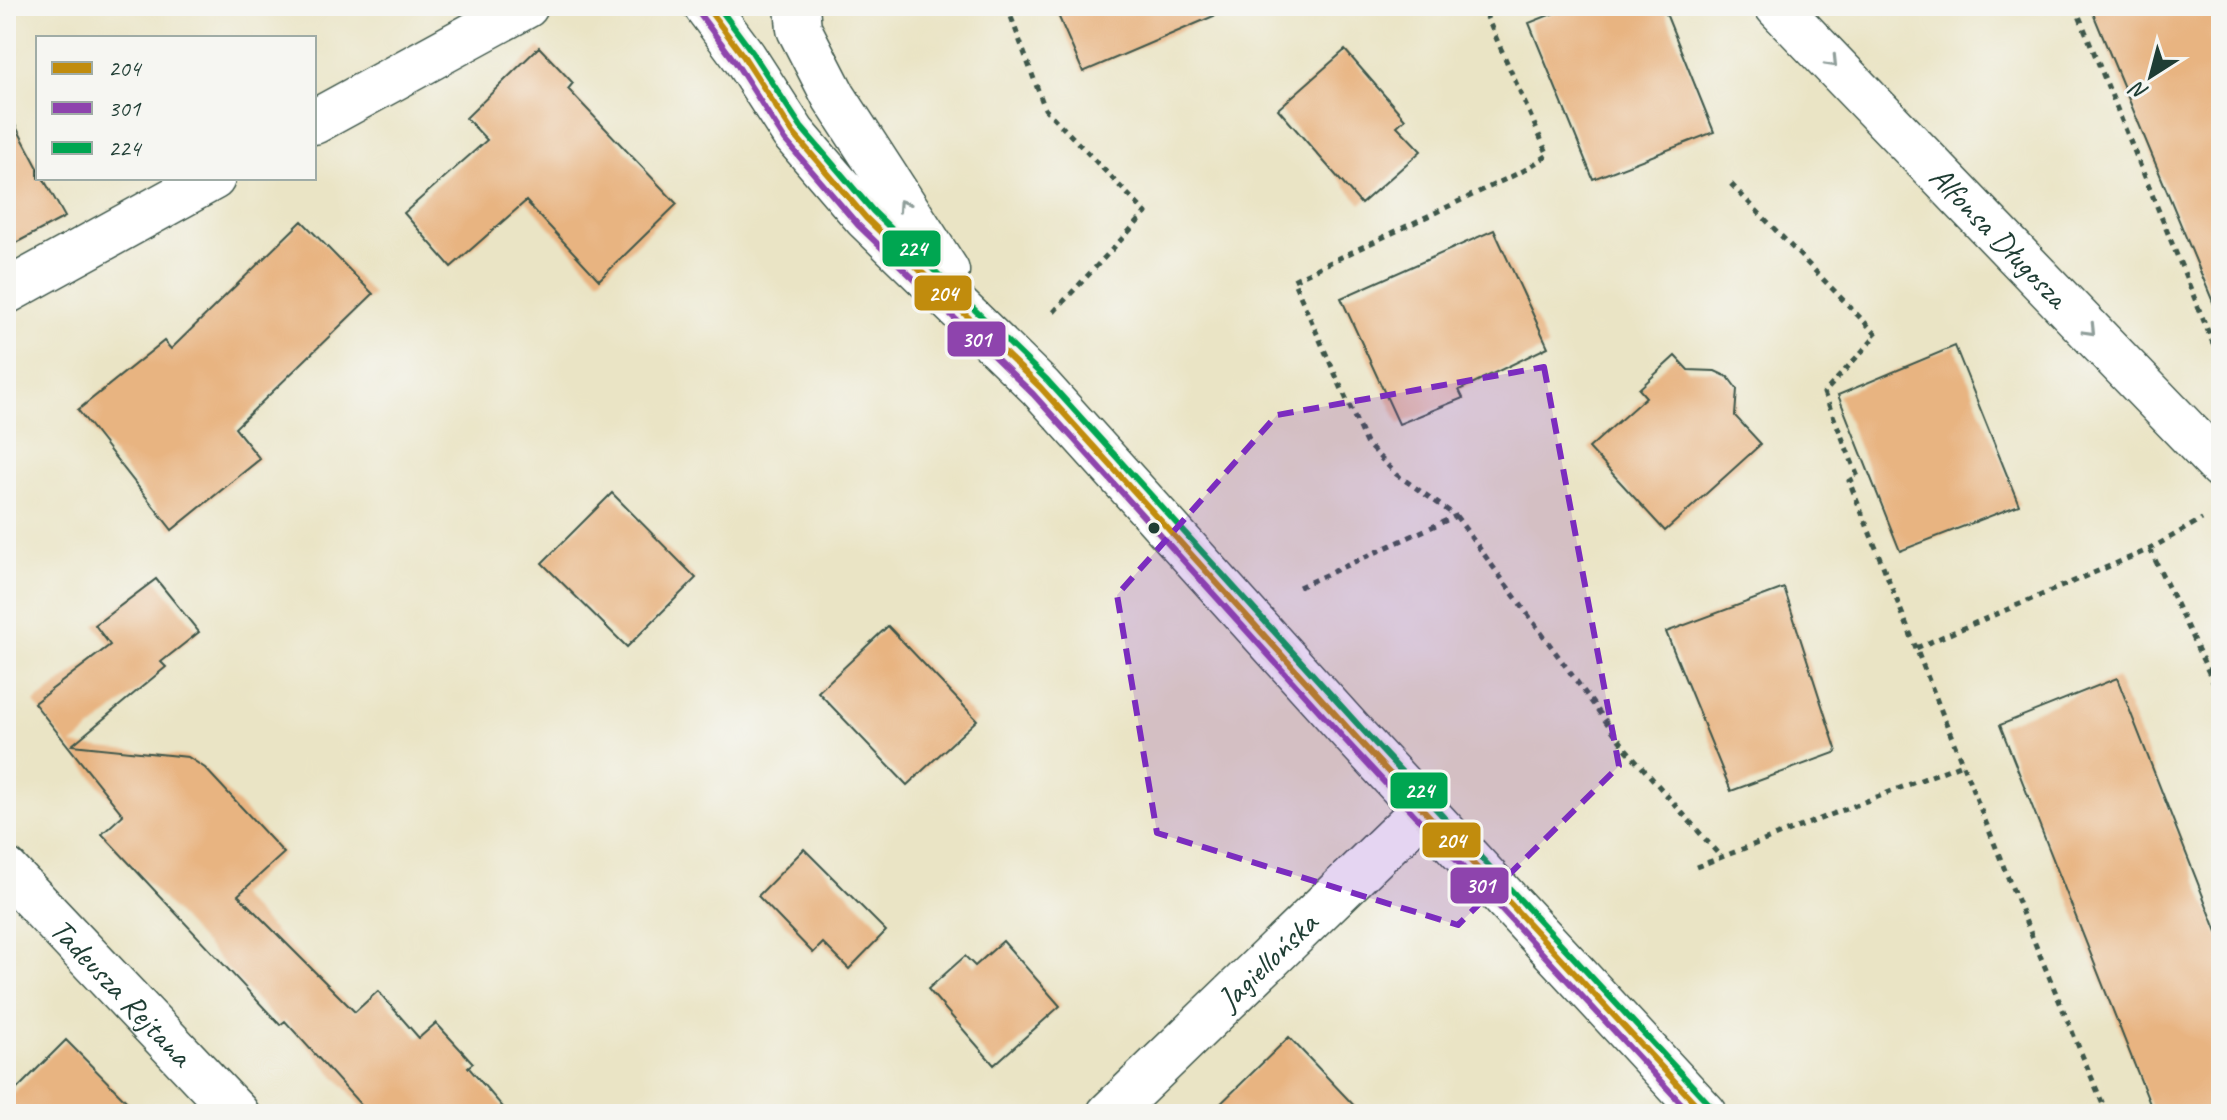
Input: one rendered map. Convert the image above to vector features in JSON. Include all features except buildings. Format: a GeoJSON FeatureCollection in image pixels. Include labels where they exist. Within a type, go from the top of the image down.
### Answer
{"type":"FeatureCollection","features":[{"type":"Feature","properties":{"kind":"street"},"geometry":{"type":"LineString","coordinates":[[316,121],[526,6]]}},
{"type":"Feature","properties":{"kind":"street"},"geometry":{"type":"LineString","coordinates":[[706,6],[813,158],[866,218],[1040,387],[1705,1114]]}},
{"type":"Feature","properties":{"kind":"street"},"geometry":{"type":"LineString","coordinates":[[797,6],[799,29],[834,97],[993,340]]}},
{"type":"Feature","properties":{"kind":"street","name":"Alfonsa Długosza"},"geometry":{"type":"LineString","coordinates":[[1777,6],[2221,467]]}},
{"type":"Feature","properties":{"kind":"street"},"geometry":{"type":"LineString","coordinates":[[6,292],[209,180]]}},
{"type":"Feature","properties":{"kind":"street","name":"Jagiellońska"},"geometry":{"type":"LineString","coordinates":[[1109,1114],[1424,809]]}},
{"type":"Feature","properties":{"kind":"street","name":"Tadeusza Rejtana"},"geometry":{"type":"LineString","coordinates":[[6,870],[237,1114]]}},
{"type":"Feature","properties":{"kind":"path"},"geometry":{"type":"LineString","coordinates":[[1007,6],[1045,109],[1146,213],[1044,322]]}},
{"type":"Feature","properties":{"kind":"path"},"geometry":{"type":"LineString","coordinates":[[1482,6],[1548,155],[1523,171],[1293,280],[1366,443],[1396,474],[1456,516],[1626,749],[1721,857]]}},
{"type":"Feature","properties":{"kind":"path"},"geometry":{"type":"LineString","coordinates":[[2075,6],[2221,363]]}},
{"type":"Feature","properties":{"kind":"path"},"geometry":{"type":"LineString","coordinates":[[1731,184],[1877,335],[1824,393],[1858,477],[1849,481],[2107,1114]]}},
{"type":"Feature","properties":{"kind":"path"},"geometry":{"type":"LineString","coordinates":[[1916,648],[2150,549],[2209,515]]}},
{"type":"Feature","properties":{"kind":"path"},"geometry":{"type":"LineString","coordinates":[[1290,592],[1456,516]]}},
{"type":"Feature","properties":{"kind":"path"},"geometry":{"type":"LineString","coordinates":[[2150,549],[2221,698]]}},
{"type":"Feature","properties":{"kind":"path"},"geometry":{"type":"LineString","coordinates":[[1696,867],[1962,764]]}},
{"type":"Feature","properties":{"kind":"highlighted area"},"geometry":{"type":"Polygon","coordinates":[[[1544,367],[1619,766],[1458,925],[1157,833],[1117,595],[1277,415],[1544,367]]]}},
{"type":"Feature","properties":{"kind":"transit line","name":"204"},"geometry":{"type":"LineString","coordinates":[[706,6],[744,57],[793,133],[866,218],[1040,387],[1355,736],[1705,1114]]}},
{"type":"Feature","properties":{"kind":"transit line","name":"224"},"geometry":{"type":"LineString","coordinates":[[718,6],[801,127],[873,211],[1047,380],[1362,729],[1712,1107]]}},
{"type":"Feature","properties":{"kind":"transit line","name":"301"},"geometry":{"type":"LineString","coordinates":[[698,12],[736,63],[785,140],[858,225],[1033,394],[1348,743],[1691,1114]]}}]}
